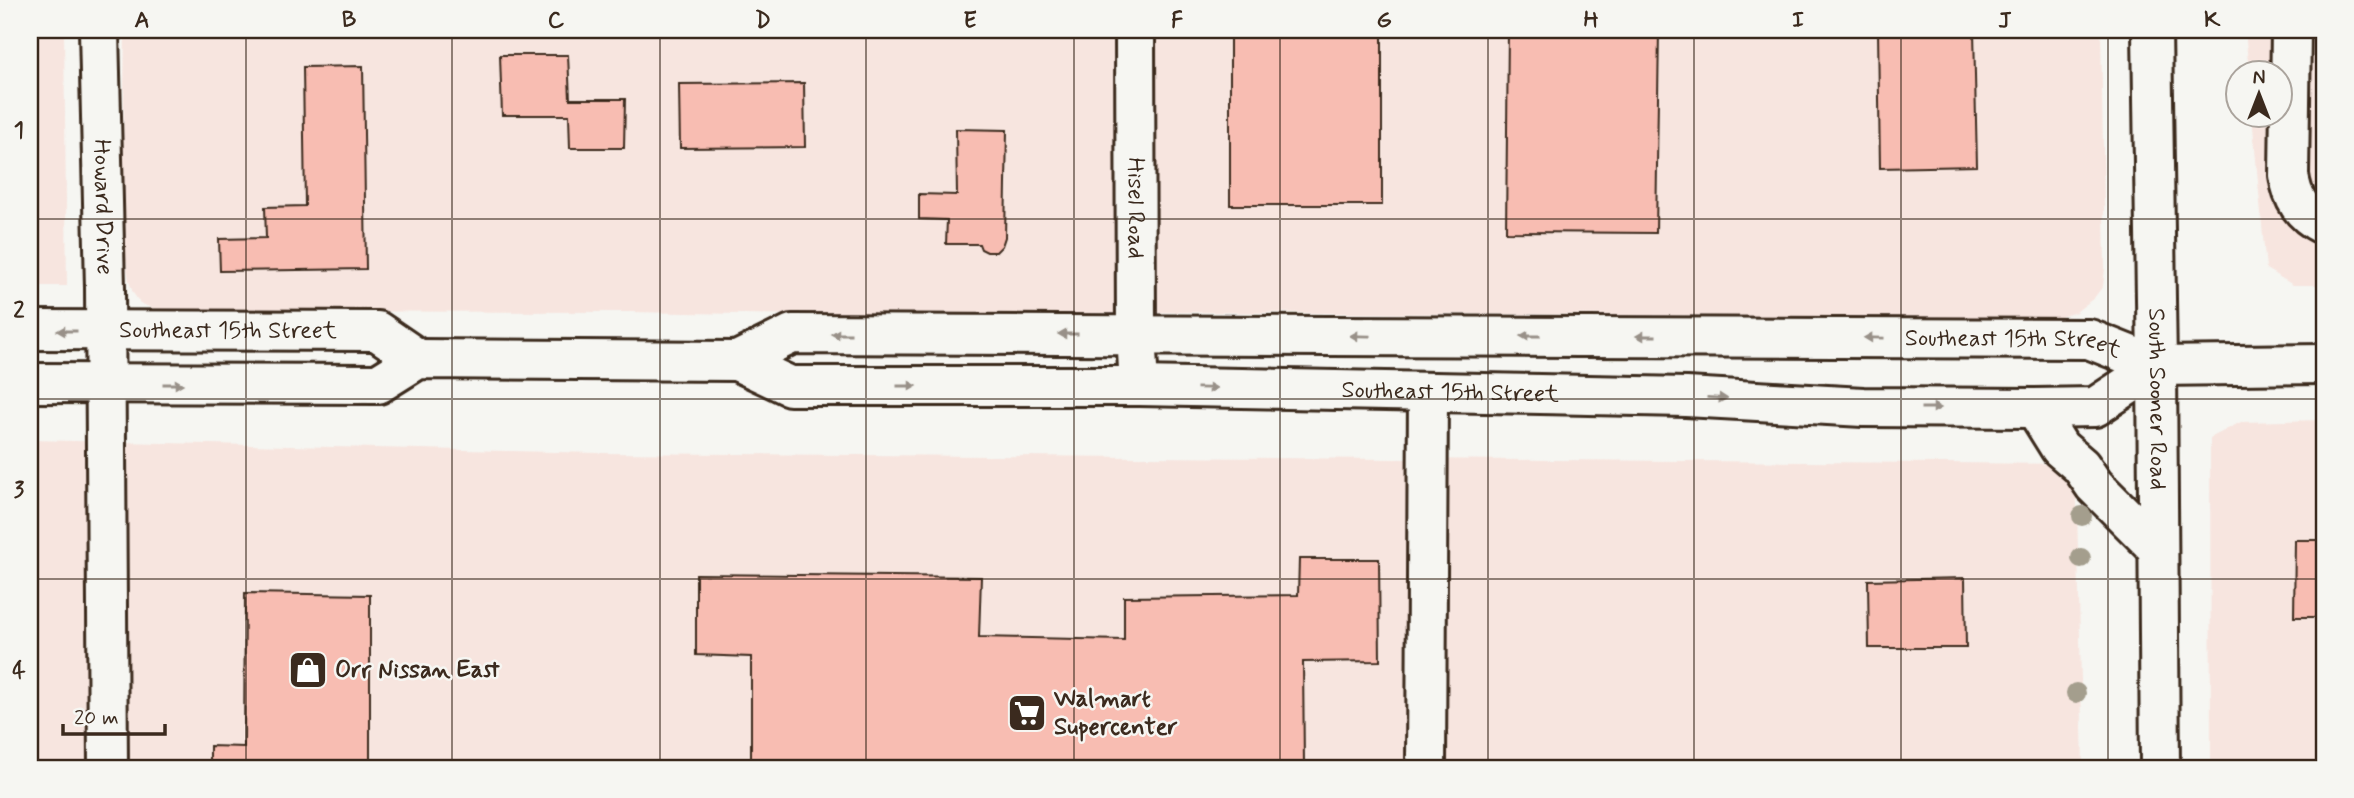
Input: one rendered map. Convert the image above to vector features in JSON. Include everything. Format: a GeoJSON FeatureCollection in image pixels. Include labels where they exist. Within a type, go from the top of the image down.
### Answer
{"type":"FeatureCollection","features":[{"type":"Feature","properties":{"kind":"main road","name":"Howard Drive"},"geometry":{"type":"LineString","coordinates":[[99,30],[105,331],[108,768]]}},
{"type":"Feature","properties":{"kind":"main road","name":"Hisel Road"},"geometry":{"type":"LineString","coordinates":[[1135,30],[1136,334],[1139,386]]}},
{"type":"Feature","properties":{"kind":"main road","name":"South Sooner Road"},"geometry":{"type":"LineString","coordinates":[[2152,30],[2160,768]]}},
{"type":"Feature","properties":{"kind":"main road"},"geometry":{"type":"LineString","coordinates":[[2291,30],[2291,191],[2299,206],[2312,219],[2324,225]]}},
{"type":"Feature","properties":{"kind":"main road","name":"Southeast 15th Street"},"geometry":{"type":"LineString","coordinates":[[30,330],[377,331],[418,359],[737,360],[792,334],[1136,334],[2089,339],[2157,366],[2324,364]]}},
{"type":"Feature","properties":{"kind":"main road"},"geometry":{"type":"LineString","coordinates":[[1426,768],[1428,336]]}},
{"type":"Feature","properties":{"kind":"main road"},"geometry":{"type":"LineString","coordinates":[[30,383],[379,384],[418,359]]}},
{"type":"Feature","properties":{"kind":"main road","name":"Southeast 15th Street"},"geometry":{"type":"LineString","coordinates":[[737,360],[790,386],[1139,386],[1686,397],[1863,407],[2035,408],[2095,407],[2157,366]]}},
{"type":"Feature","properties":{"kind":"main road"},"geometry":{"type":"LineString","coordinates":[[2035,408],[2060,448],[2081,466],[2094,485],[2158,549]]}},
{"type":"Feature","properties":{"kind":"shaded area"},"geometry":{"type":"Polygon","coordinates":[[[30,30],[64,30],[67,286],[30,286],[30,30]]]}},
{"type":"Feature","properties":{"kind":"shaded area"},"geometry":{"type":"Polygon","coordinates":[[[125,30],[2101,30],[2105,268],[2103,286],[2094,298],[2076,312],[2057,318],[1189,312],[867,316],[154,309],[140,303],[133,293],[124,246],[122,215],[125,30]]]}},
{"type":"Feature","properties":{"kind":"shaded area"},"geometry":{"type":"Polygon","coordinates":[[[2245,30],[2324,30],[2324,285],[2293,285],[2266,269],[2253,130],[2294,130],[2294,60],[2248,60],[2245,30]]]}},
{"type":"Feature","properties":{"kind":"shaded area"},"geometry":{"type":"Polygon","coordinates":[[[2324,420],[2324,768],[2211,768],[2210,438],[2241,422],[2324,420]]]}},
{"type":"Feature","properties":{"kind":"shaded area"},"geometry":{"type":"Polygon","coordinates":[[[30,440],[599,453],[2076,464],[2083,768],[30,768],[30,440]]]}},
{"type":"Feature","properties":{"kind":"building"},"geometry":{"type":"Polygon","coordinates":[[[1230,30],[1382,30],[1382,205],[1230,205],[1230,30]]]}},
{"type":"Feature","properties":{"kind":"building"},"geometry":{"type":"Polygon","coordinates":[[[1508,30],[1659,30],[1656,233],[1506,232],[1508,30]]]}},
{"type":"Feature","properties":{"kind":"building"},"geometry":{"type":"Polygon","coordinates":[[[1878,30],[1974,30],[1977,166],[1880,168],[1878,30]]]}},
{"type":"Feature","properties":{"kind":"building"},"geometry":{"type":"Polygon","coordinates":[[[500,55],[568,55],[570,99],[625,99],[624,148],[570,148],[569,115],[502,115],[500,55]]]}},
{"type":"Feature","properties":{"kind":"building"},"geometry":{"type":"Polygon","coordinates":[[[363,66],[366,269],[220,271],[219,239],[266,238],[265,207],[305,206],[303,67],[363,66]]]}},
{"type":"Feature","properties":{"kind":"building"},"geometry":{"type":"Polygon","coordinates":[[[804,83],[805,147],[680,148],[679,84],[804,83]]]}},
{"type":"Feature","properties":{"kind":"building"},"geometry":{"type":"Polygon","coordinates":[[[956,129],[1007,130],[1005,237],[996,252],[987,252],[981,249],[979,244],[946,244],[947,220],[919,219],[919,194],[957,195],[956,129]]]}},
{"type":"Feature","properties":{"kind":"building"},"geometry":{"type":"Polygon","coordinates":[[[2295,540],[2324,540],[2324,617],[2294,617],[2295,540]]]}},
{"type":"Feature","properties":{"kind":"building","name":"Walmart Supercenter"},"geometry":{"type":"Polygon","coordinates":[[[1299,559],[1379,559],[1380,661],[1303,662],[1304,764],[1235,765],[1234,768],[751,768],[751,657],[696,655],[696,574],[981,577],[979,637],[1124,640],[1124,597],[1298,595],[1299,559]]]}},
{"type":"Feature","properties":{"kind":"building"},"geometry":{"type":"Polygon","coordinates":[[[1965,578],[1966,648],[1869,648],[1868,580],[1965,578]]]}},
{"type":"Feature","properties":{"kind":"building","name":"Orr Nissan East"},"geometry":{"type":"Polygon","coordinates":[[[245,593],[370,595],[370,768],[210,768],[210,746],[244,747],[245,593]]]}},
{"type":"Feature","properties":{"kind":"place","name":"Orr Nissan East"},"geometry":{"type":"Point","coordinates":[308,670]}},
{"type":"Feature","properties":{"kind":"place","name":"Walmart Supercenter"},"geometry":{"type":"Point","coordinates":[1027,713]}}]}
